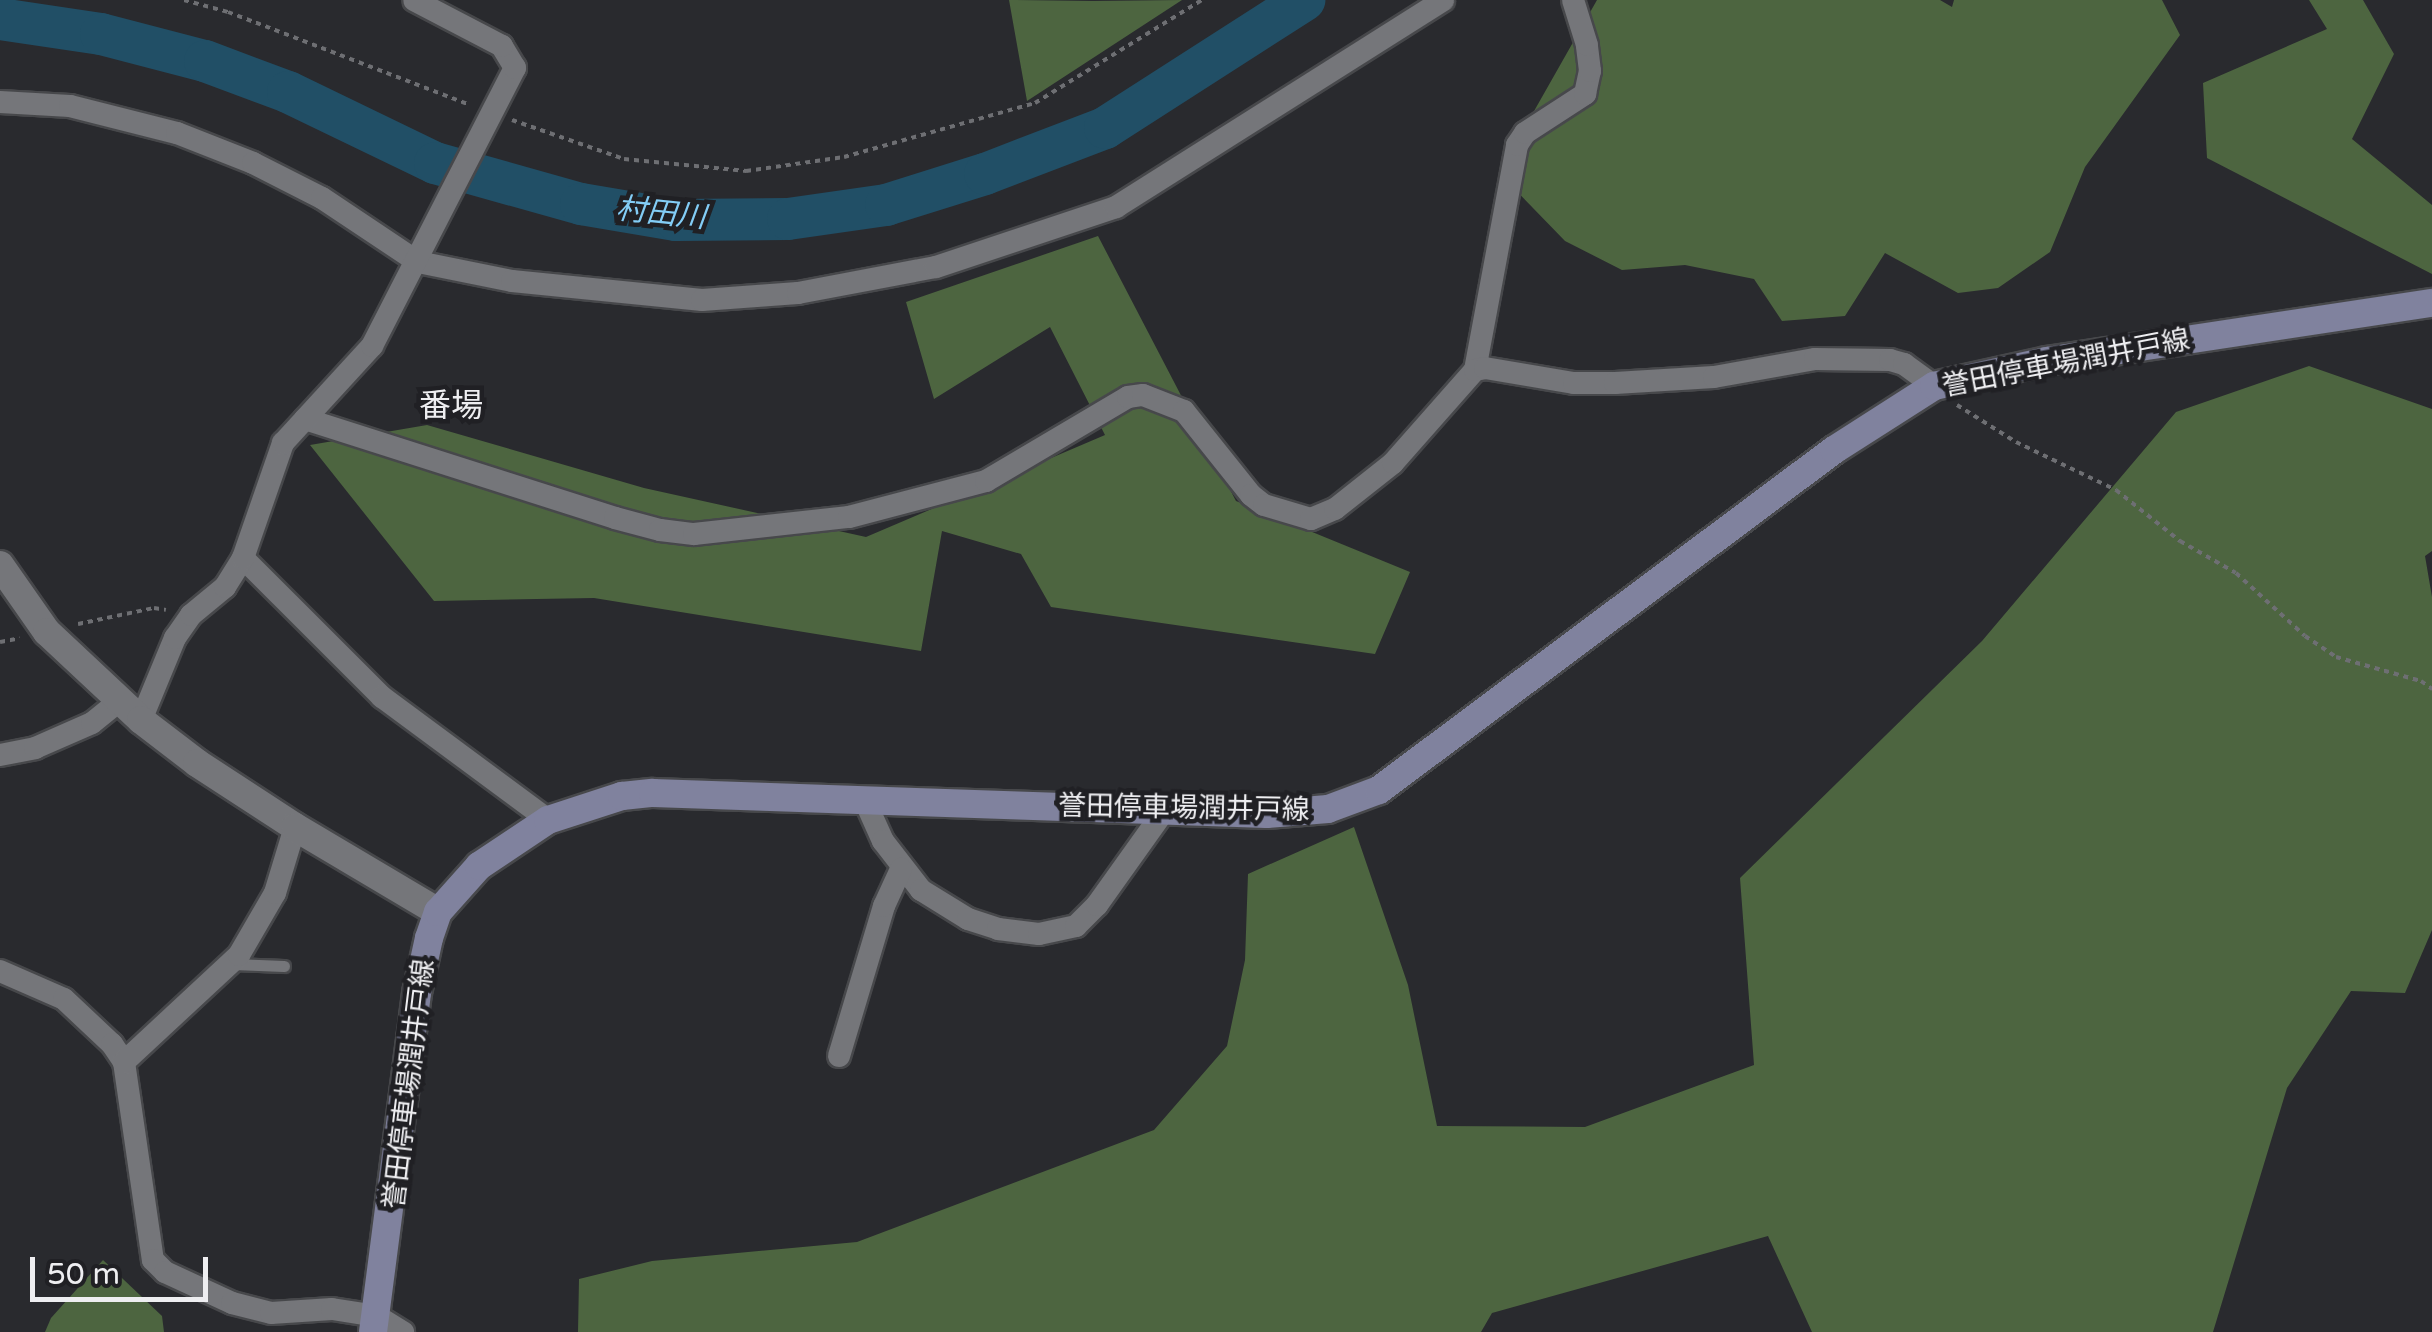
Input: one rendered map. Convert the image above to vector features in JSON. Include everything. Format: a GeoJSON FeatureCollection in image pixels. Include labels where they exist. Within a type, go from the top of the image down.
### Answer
{"type":"FeatureCollection","features":[{"type":"Feature","properties":{"kind":"main road","name":"誉田停車場潤井戸線"},"geometry":{"type":"LineString","coordinates":[[375,1324],[417,992],[438,912],[500,848],[548,820],[622,796],[653,793],[1268,814],[1328,809],[1379,790],[1834,450],[1934,386],[2064,358],[2432,302]]}},
{"type":"Feature","properties":{"kind":"street"},"geometry":{"type":"LineString","coordinates":[[142,720],[175,638],[191,615],[225,587],[243,558],[283,444],[372,346],[515,68],[502,46],[414,0]]}},
{"type":"Feature","properties":{"kind":"street"},"geometry":{"type":"LineString","coordinates":[[0,102],[70,106],[178,133],[254,163],[322,198],[418,262],[512,280],[702,300],[798,293],[936,266],[1116,207],[1443,0]]}},
{"type":"Feature","properties":{"kind":"street"},"geometry":{"type":"LineString","coordinates":[[305,419],[615,518],[694,534],[849,518],[986,481],[1128,397],[1143,396],[1184,411],[1251,495],[1264,505],[1312,519],[1335,509],[1393,463],[1475,370],[1517,146],[1524,133],[1586,94],[1590,70],[1587,45],[1573,0]]}},
{"type":"Feature","properties":{"kind":"street"},"geometry":{"type":"LineString","coordinates":[[1475,370],[1486,368],[1574,383],[1615,383],[1714,377],[1815,359],[1890,360],[1904,364],[1934,386]]}},
{"type":"Feature","properties":{"kind":"street"},"geometry":{"type":"LineString","coordinates":[[243,558],[382,697],[548,820]]}},
{"type":"Feature","properties":{"kind":"street"},"geometry":{"type":"LineString","coordinates":[[0,565],[47,632],[142,720],[197,763],[438,912]]}},
{"type":"Feature","properties":{"kind":"street"},"geometry":{"type":"LineString","coordinates":[[0,755],[34,748],[92,723],[119,701]]}},
{"type":"Feature","properties":{"kind":"street"},"geometry":{"type":"LineString","coordinates":[[865,801],[901,869],[920,890],[968,919],[998,929],[1055,933],[1076,926],[1097,905],[1164,811]]}},
{"type":"Feature","properties":{"kind":"street"},"geometry":{"type":"LineString","coordinates":[[124,1062],[232,964],[274,893],[296,827]]}},
{"type":"Feature","properties":{"kind":"street"},"geometry":{"type":"LineString","coordinates":[[839,1056],[884,906],[901,869]]}},
{"type":"Feature","properties":{"kind":"street"},"geometry":{"type":"LineString","coordinates":[[0,971],[64,999],[112,1044],[124,1062],[152,1260],[190,1286],[232,1303],[270,1312],[332,1309],[403,1332]]}},
{"type":"Feature","properties":{"kind":"lane"},"geometry":{"type":"LineString","coordinates":[[232,964],[284,966]]}},
{"type":"Feature","properties":{"kind":"path"},"geometry":{"type":"LineString","coordinates":[[184,0],[228,12],[624,159],[746,172],[844,157],[1036,104],[1202,0]]}},
{"type":"Feature","properties":{"kind":"path"},"geometry":{"type":"LineString","coordinates":[[1934,386],[1982,424],[2116,490],[2180,540],[2236,573],[2305,636],[2336,657],[2421,681],[2432,689]]}},
{"type":"Feature","properties":{"kind":"path"},"geometry":{"type":"LineString","coordinates":[[47,632],[154,608],[191,615]]}},
{"type":"Feature","properties":{"kind":"green space"},"geometry":{"type":"Polygon","coordinates":[[[1009,0],[1093,1],[1182,0],[1027,101],[1009,0]]]}},
{"type":"Feature","properties":{"kind":"green space"},"geometry":{"type":"Polygon","coordinates":[[[1597,0],[1940,0],[1952,7],[1954,0],[2162,0],[2180,35],[2085,167],[2050,252],[1998,288],[1958,293],[1885,253],[1845,316],[1782,321],[1754,279],[1685,265],[1622,270],[1565,241],[1499,173],[1597,0]]]}},
{"type":"Feature","properties":{"kind":"green space"},"geometry":{"type":"Polygon","coordinates":[[[2309,0],[2363,0],[2394,54],[2352,139],[2432,205],[2432,274],[2207,158],[2203,83],[2327,29],[2309,0]]]}},
{"type":"Feature","properties":{"kind":"green space"},"geometry":{"type":"Polygon","coordinates":[[[1098,236],[1236,501],[1410,572],[1375,654],[1051,607],[1021,554],[942,531],[921,651],[594,598],[434,601],[310,445],[427,425],[644,488],[866,537],[1105,435],[1050,327],[934,399],[906,302],[1098,236]]]}},
{"type":"Feature","properties":{"kind":"green space"},"geometry":{"type":"Polygon","coordinates":[[[2309,366],[2432,409],[2432,551],[2425,556],[2432,597],[2432,930],[2405,993],[2351,991],[2287,1088],[2213,1332],[1812,1332],[1768,1236],[1492,1313],[1481,1332],[578,1332],[579,1279],[652,1261],[857,1242],[1154,1130],[1227,1046],[1245,960],[1248,874],[1354,827],[1408,985],[1437,1126],[1585,1127],[1754,1065],[1740,878],[1982,641],[2176,412],[2309,366]]]}},
{"type":"Feature","properties":{"kind":"green space"},"geometry":{"type":"Polygon","coordinates":[[[103,1260],[162,1316],[164,1332],[45,1332],[51,1318],[103,1260]]]}},
{"type":"Feature","properties":{"kind":"waterway","name":"村田川"},"geometry":{"type":"LineString","coordinates":[[0,19],[101,34],[205,61],[288,92],[435,163],[581,204],[676,220],[788,219],[886,205],[985,174],[1105,128],[1304,0]]}},
{"type":"Feature","properties":{"kind":"district","name":"番場"},"geometry":{"type":"Point","coordinates":[451,406]}}]}
